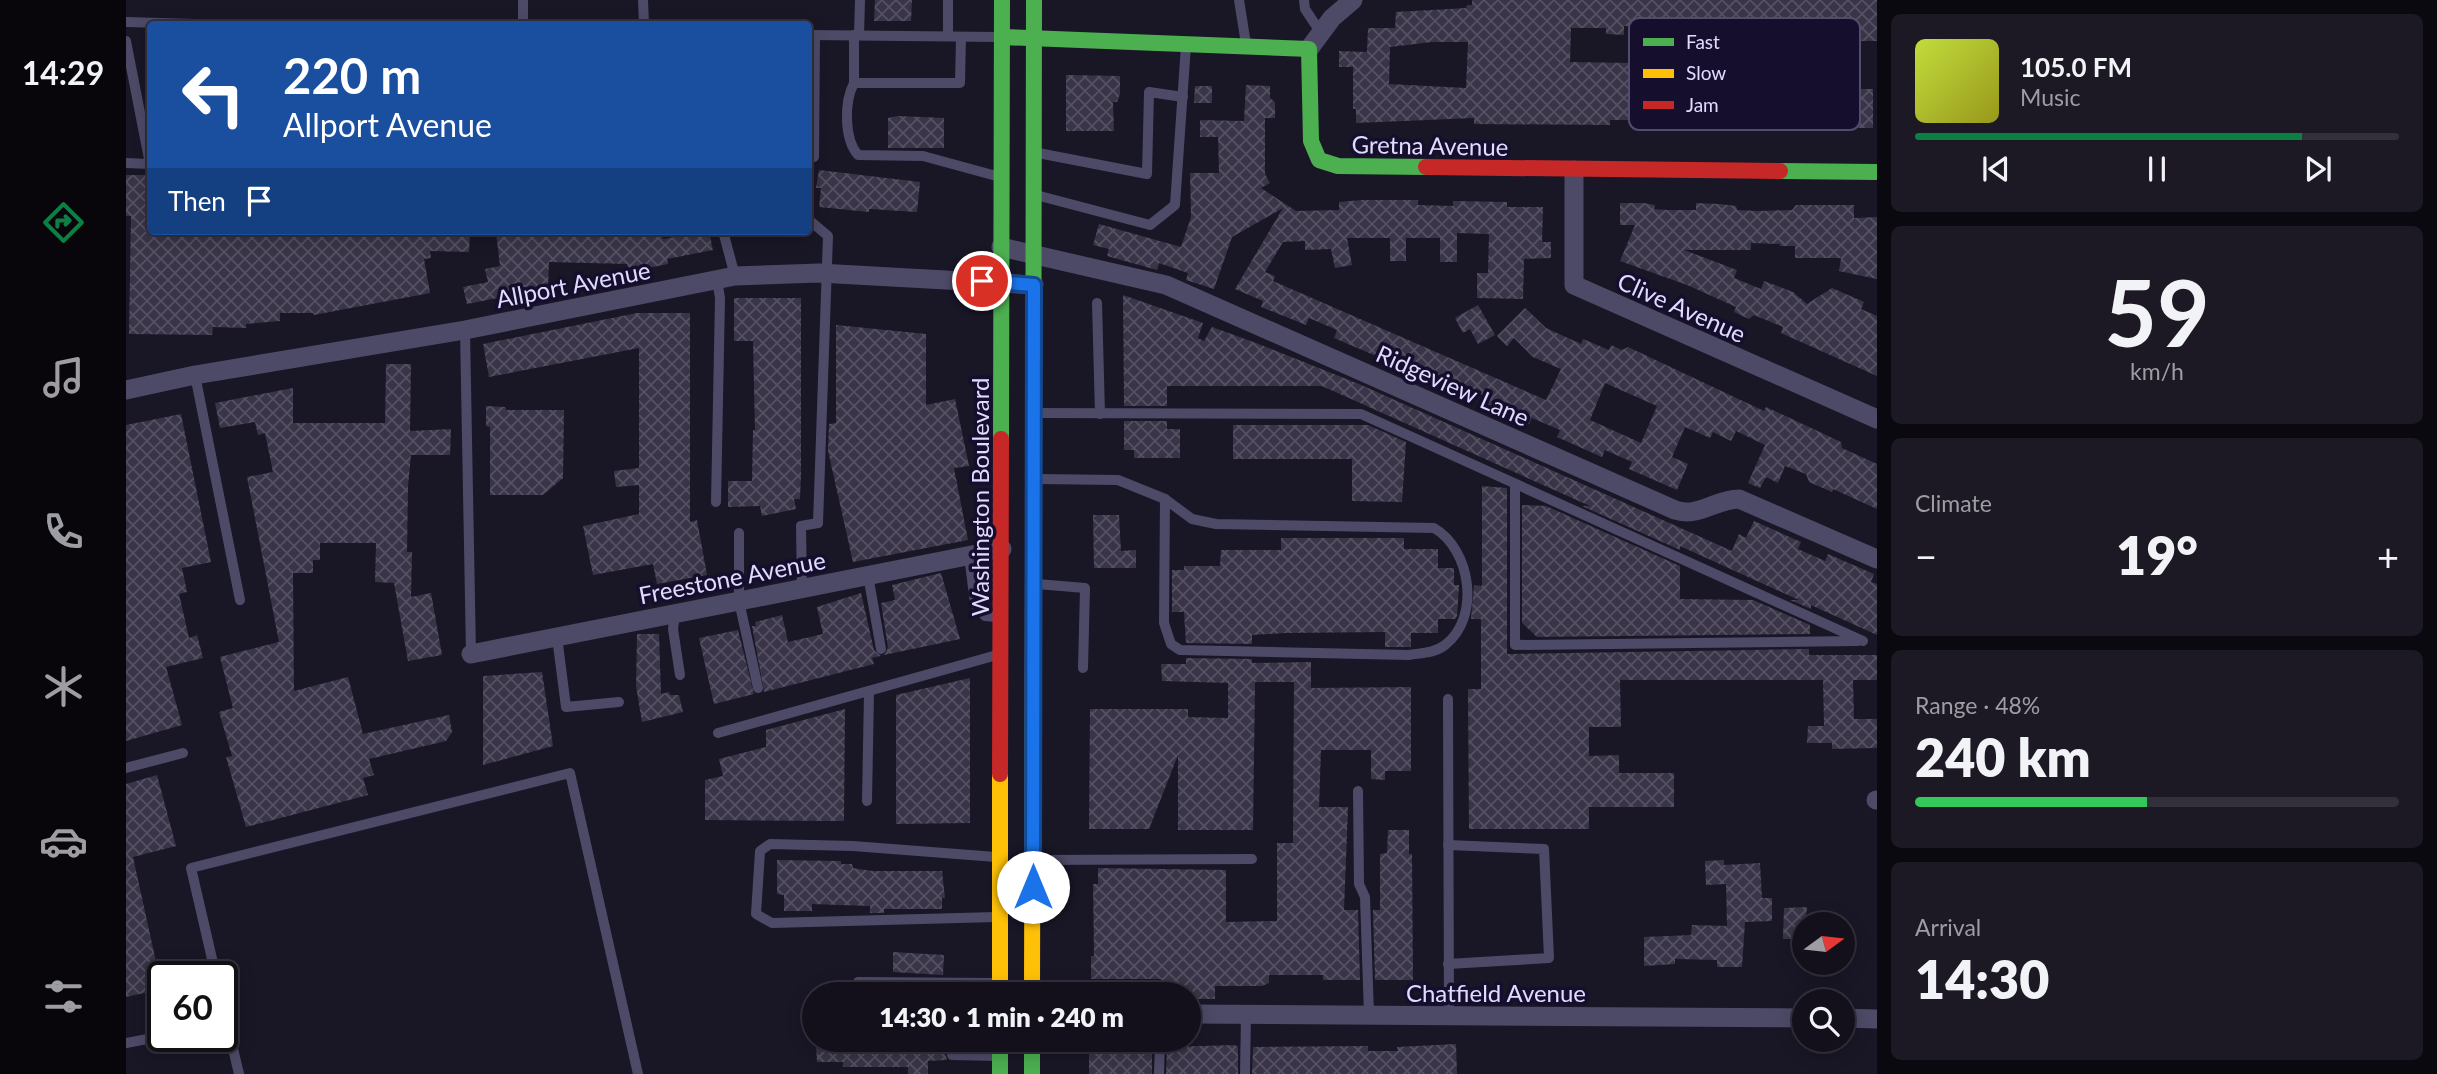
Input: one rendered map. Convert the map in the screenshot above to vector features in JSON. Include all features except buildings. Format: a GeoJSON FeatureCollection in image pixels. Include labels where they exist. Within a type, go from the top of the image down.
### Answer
{"type":"FeatureCollection","features":[{"type":"Feature","properties":{"kind":"main road","name":"Washington Boulevard"},"geometry":{"type":"LineString","coordinates":[[1000,982],[1002,0]]}},
{"type":"Feature","properties":{"kind":"main road"},"geometry":{"type":"LineString","coordinates":[[1032,982],[1034,0]]}},
{"type":"Feature","properties":{"kind":"main road"},"geometry":{"type":"LineString","coordinates":[[1002,37],[1246,47],[1315,41]]}},
{"type":"Feature","properties":{"kind":"main road","name":"Gretna Avenue"},"geometry":{"type":"LineString","coordinates":[[1315,41],[1311,141],[1319,160],[1338,166],[1877,172]]}},
{"type":"Feature","properties":{"kind":"main road"},"geometry":{"type":"LineString","coordinates":[[1000,1052],[1000,1074]]}},
{"type":"Feature","properties":{"kind":"main road"},"geometry":{"type":"LineString","coordinates":[[1032,1052],[1032,1074]]}},
{"type":"Feature","properties":{"kind":"street"},"geometry":{"type":"LineString","coordinates":[[1315,41],[1332,18],[1353,0]]}},
{"type":"Feature","properties":{"kind":"street","name":"Clive Avenue"},"geometry":{"type":"LineString","coordinates":[[1574,170],[1574,285],[1877,419]]}},
{"type":"Feature","properties":{"kind":"street","name":"Ridgeview Lane"},"geometry":{"type":"LineString","coordinates":[[1001,247],[1166,285],[1685,513],[1699,511],[1724,499],[1739,499],[1877,559]]}},
{"type":"Feature","properties":{"kind":"street","name":"Allport Avenue"},"geometry":{"type":"LineString","coordinates":[[126,390],[195,375],[465,330],[726,278],[825,273],[1034,285]]}},
{"type":"Feature","properties":{"kind":"street","name":"Freestone Avenue"},"geometry":{"type":"LineString","coordinates":[[471,654],[1002,549]]}},
{"type":"Feature","properties":{"kind":"street","name":"Chatfield Avenue"},"geometry":{"type":"LineString","coordinates":[[1201,1014],[1792,1018]]}},
{"type":"Feature","properties":{"kind":"street"},"geometry":{"type":"LineString","coordinates":[[1855,1018],[1877,1019]]}},
{"type":"Feature","properties":{"kind":"lane"},"geometry":{"type":"LineString","coordinates":[[523,0],[523,21]]}},
{"type":"Feature","properties":{"kind":"lane"},"geometry":{"type":"LineString","coordinates":[[643,0],[644,21]]}},
{"type":"Feature","properties":{"kind":"lane"},"geometry":{"type":"LineString","coordinates":[[860,0],[854,83],[848,94],[851,147],[858,155],[923,156],[1001,178]]}},
{"type":"Feature","properties":{"kind":"lane"},"geometry":{"type":"LineString","coordinates":[[948,0],[948,36]]}},
{"type":"Feature","properties":{"kind":"lane"},"geometry":{"type":"LineString","coordinates":[[1239,0],[1246,47]]}},
{"type":"Feature","properties":{"kind":"lane"},"geometry":{"type":"LineString","coordinates":[[1304,0],[1315,41]]}},
{"type":"Feature","properties":{"kind":"lane"},"geometry":{"type":"LineString","coordinates":[[126,22],[147,23]]}},
{"type":"Feature","properties":{"kind":"lane"},"geometry":{"type":"LineString","coordinates":[[812,157],[812,35],[1002,37]]}},
{"type":"Feature","properties":{"kind":"lane"},"geometry":{"type":"LineString","coordinates":[[854,83],[960,83],[961,37]]}},
{"type":"Feature","properties":{"kind":"lane"},"geometry":{"type":"LineString","coordinates":[[126,41],[147,149]]}},
{"type":"Feature","properties":{"kind":"lane"},"geometry":{"type":"LineString","coordinates":[[1034,195],[1150,225],[1175,205],[1186,44]]}},
{"type":"Feature","properties":{"kind":"lane"},"geometry":{"type":"LineString","coordinates":[[1034,152],[1147,174],[1149,92],[1183,97]]}},
{"type":"Feature","properties":{"kind":"lane"},"geometry":{"type":"LineString","coordinates":[[126,163],[147,164]]}},
{"type":"Feature","properties":{"kind":"lane"},"geometry":{"type":"LineString","coordinates":[[802,588],[801,526],[818,523],[828,236],[812,222]]}},
{"type":"Feature","properties":{"kind":"lane"},"geometry":{"type":"LineString","coordinates":[[716,502],[720,298],[726,278],[723,235]]}},
{"type":"Feature","properties":{"kind":"lane"},"geometry":{"type":"LineString","coordinates":[[1097,303],[1100,414]]}},
{"type":"Feature","properties":{"kind":"lane"},"geometry":{"type":"LineString","coordinates":[[465,330],[471,654]]}},
{"type":"Feature","properties":{"kind":"lane"},"geometry":{"type":"LineString","coordinates":[[195,375],[240,600]]}},
{"type":"Feature","properties":{"kind":"lane"},"geometry":{"type":"LineString","coordinates":[[1034,413],[1362,414],[1863,641],[1515,645],[1515,484]]}},
{"type":"Feature","properties":{"kind":"lane"},"geometry":{"type":"LineString","coordinates":[[1034,479],[1118,480],[1140,486],[1164,499],[1192,519],[1204,522],[1434,528],[1447,536],[1464,565],[1464,620],[1443,647],[1419,653],[1180,650],[1171,644],[1164,614],[1164,499]]}},
{"type":"Feature","properties":{"kind":"lane"},"geometry":{"type":"LineString","coordinates":[[739,533],[739,601],[758,688]]}},
{"type":"Feature","properties":{"kind":"lane"},"geometry":{"type":"LineString","coordinates":[[969,555],[975,604],[985,616],[1001,618]]}},
{"type":"Feature","properties":{"kind":"lane"},"geometry":{"type":"LineString","coordinates":[[868,575],[881,649]]}},
{"type":"Feature","properties":{"kind":"lane"},"geometry":{"type":"LineString","coordinates":[[1033,584],[1085,588],[1083,668]]}},
{"type":"Feature","properties":{"kind":"lane"},"geometry":{"type":"LineString","coordinates":[[675,614],[673,629],[680,675]]}},
{"type":"Feature","properties":{"kind":"lane"},"geometry":{"type":"LineString","coordinates":[[557,637],[566,707],[618,702]]}},
{"type":"Feature","properties":{"kind":"lane"},"geometry":{"type":"LineString","coordinates":[[718,733],[1001,654]]}},
{"type":"Feature","properties":{"kind":"lane"},"geometry":{"type":"LineString","coordinates":[[867,801],[870,692]]}},
{"type":"Feature","properties":{"kind":"lane"},"geometry":{"type":"LineString","coordinates":[[1448,699],[1449,1016]]}},
{"type":"Feature","properties":{"kind":"lane"},"geometry":{"type":"LineString","coordinates":[[126,768],[183,753]]}},
{"type":"Feature","properties":{"kind":"lane"},"geometry":{"type":"LineString","coordinates":[[213,961],[191,868],[570,773],[638,1074]]}},
{"type":"Feature","properties":{"kind":"lane"},"geometry":{"type":"LineString","coordinates":[[1358,791],[1359,884],[1365,897],[1369,1015]]}},
{"type":"Feature","properties":{"kind":"lane"},"geometry":{"type":"LineString","coordinates":[[1000,857],[853,845],[770,844],[760,851],[755,914],[772,923],[1000,917]]}},
{"type":"Feature","properties":{"kind":"lane"},"geometry":{"type":"LineString","coordinates":[[1448,845],[1545,849],[1549,958],[1448,964]]}},
{"type":"Feature","properties":{"kind":"lane"},"geometry":{"type":"LineString","coordinates":[[1033,860],[1252,859]]}},
{"type":"Feature","properties":{"kind":"lane"},"geometry":{"type":"LineString","coordinates":[[1245,1074],[1246,1014]]}},
{"type":"Feature","properties":{"kind":"lane"},"geometry":{"type":"LineString","coordinates":[[126,1043],[147,1038]]}},
{"type":"Feature","properties":{"kind":"lane"},"geometry":{"type":"LineString","coordinates":[[234,1052],[239,1074]]}},
{"type":"Feature","properties":{"kind":"lane"},"geometry":{"type":"LineString","coordinates":[[952,1055],[973,1052]]}},
{"type":"Feature","properties":{"kind":"lane"},"geometry":{"type":"LineString","coordinates":[[1159,1074],[1160,1052]]}},
{"type":"Feature","properties":{"kind":"traffic: fast"},"geometry":{"type":"LineString","coordinates":[[1001,439],[1002,0]]}},
{"type":"Feature","properties":{"kind":"traffic: fast"},"geometry":{"type":"LineString","coordinates":[[1033,576],[1034,0]]}},
{"type":"Feature","properties":{"kind":"traffic: fast"},"geometry":{"type":"LineString","coordinates":[[1002,37],[1309,49],[1311,141],[1319,160],[1338,166],[1426,167]]}},
{"type":"Feature","properties":{"kind":"traffic: fast"},"geometry":{"type":"LineString","coordinates":[[1780,171],[1877,172]]}},
{"type":"Feature","properties":{"kind":"traffic: fast"},"geometry":{"type":"LineString","coordinates":[[1000,1052],[1000,1074]]}},
{"type":"Feature","properties":{"kind":"traffic: fast"},"geometry":{"type":"LineString","coordinates":[[1032,1052],[1032,1074]]}},
{"type":"Feature","properties":{"kind":"traffic: slow"},"geometry":{"type":"LineString","coordinates":[[1032,982],[1033,576]]}},
{"type":"Feature","properties":{"kind":"traffic: slow"},"geometry":{"type":"LineString","coordinates":[[1000,774],[1000,982]]}},
{"type":"Feature","properties":{"kind":"traffic: jam"},"geometry":{"type":"LineString","coordinates":[[1426,167],[1780,171]]}},
{"type":"Feature","properties":{"kind":"traffic: jam"},"geometry":{"type":"LineString","coordinates":[[1000,774],[1001,439]]}},
{"type":"Feature","properties":{"kind":"route"},"geometry":{"type":"LineString","coordinates":[[982,281],[1034,285],[1033,887]]}}]}
